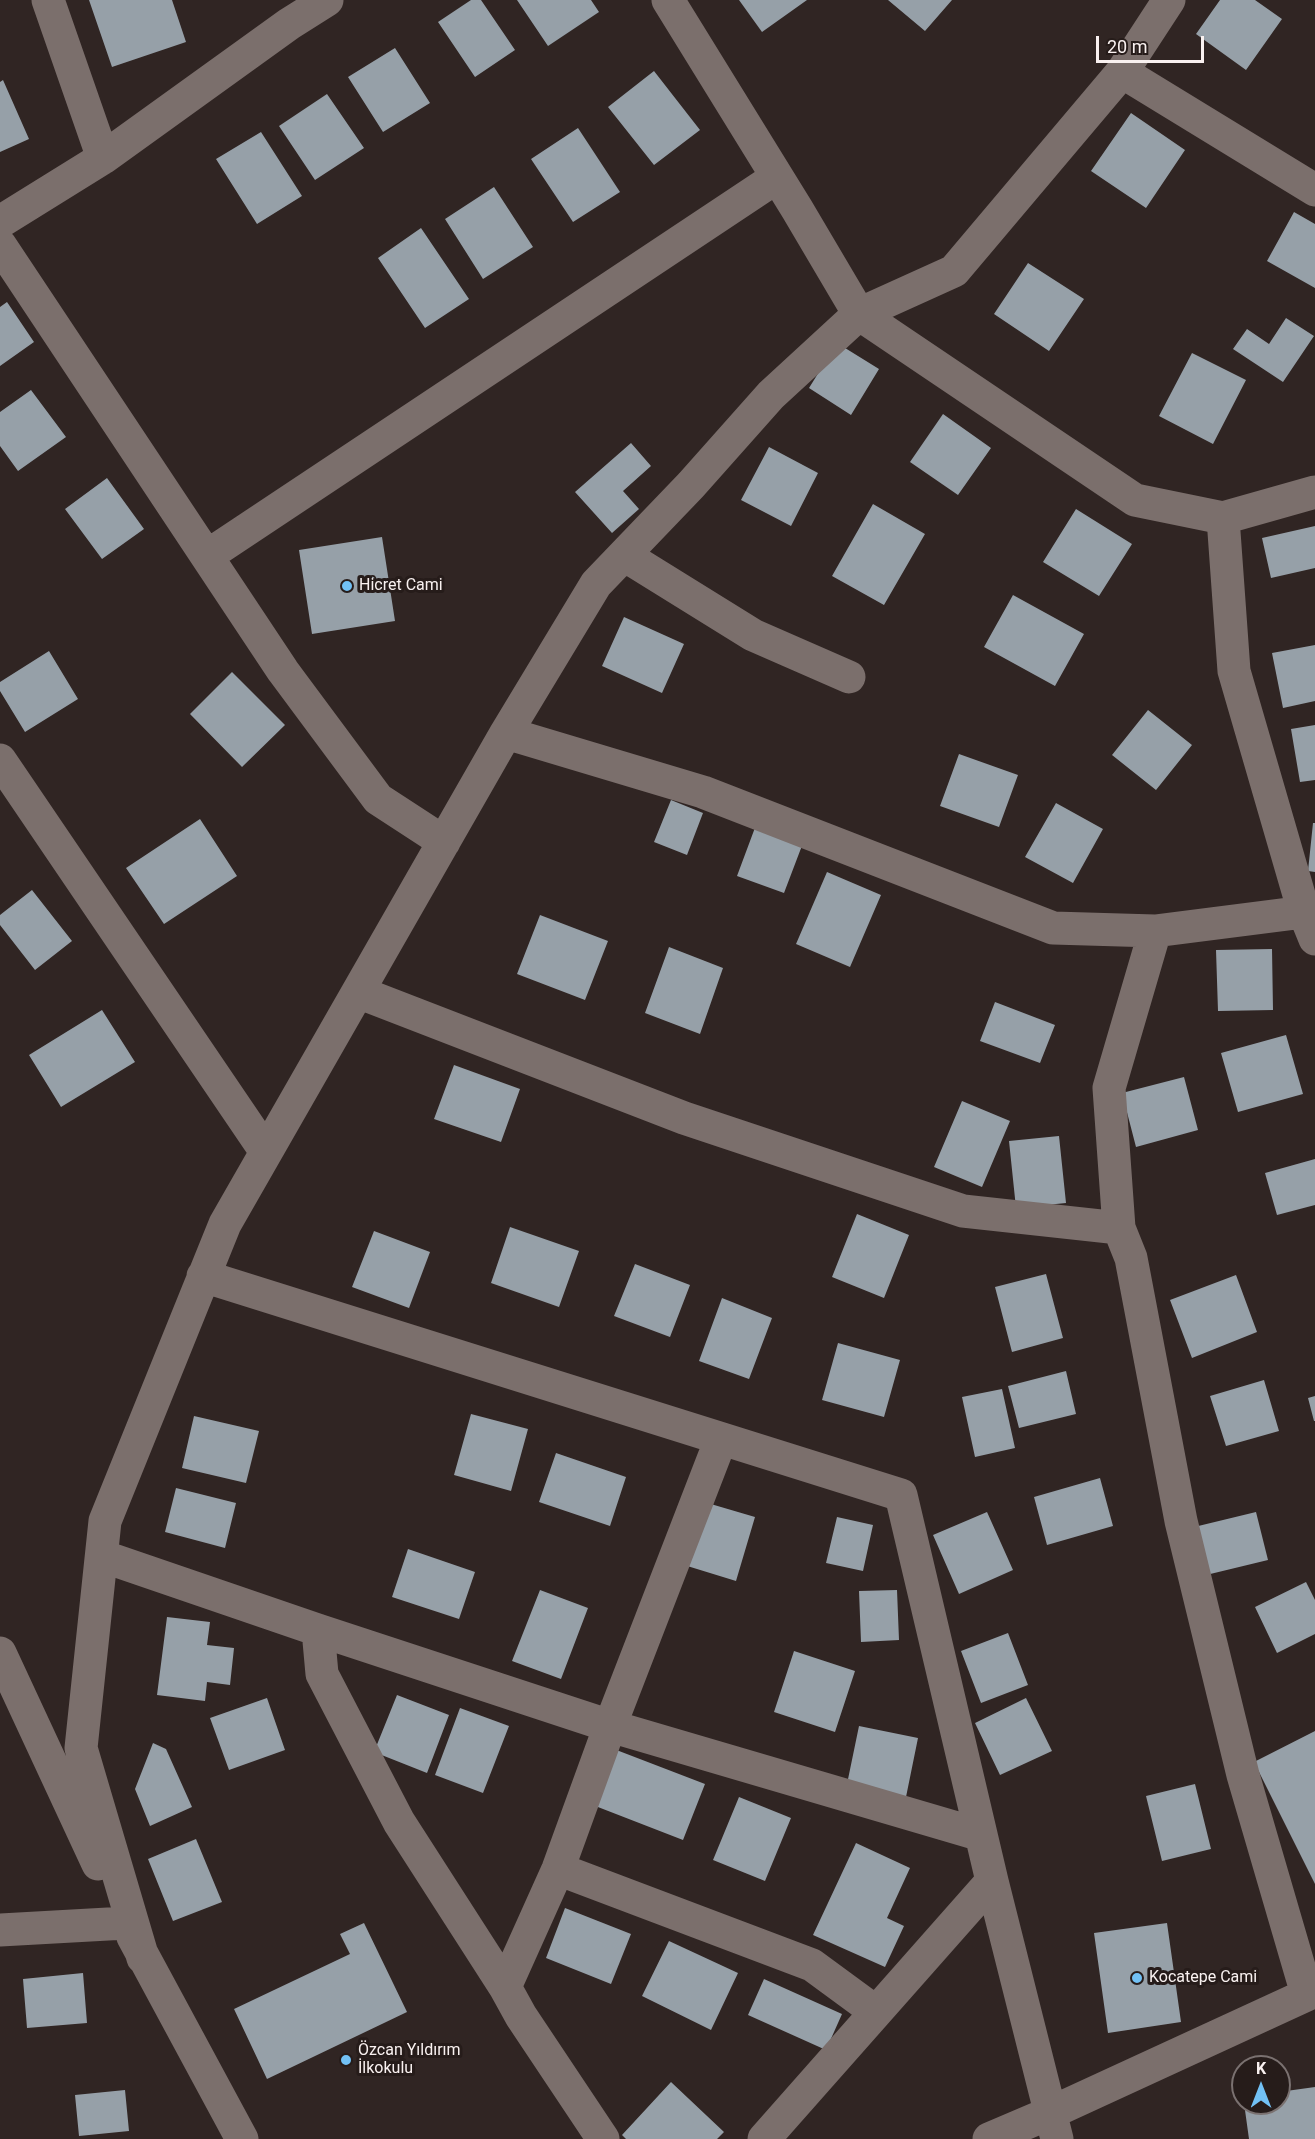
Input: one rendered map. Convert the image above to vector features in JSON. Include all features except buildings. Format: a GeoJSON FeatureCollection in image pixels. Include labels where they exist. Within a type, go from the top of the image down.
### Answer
{"type":"FeatureCollection","features":[{"type":"Feature","properties":{"kind":"street"},"geometry":{"type":"LineString","coordinates":[[48,0],[103,158]]}},
{"type":"Feature","properties":{"kind":"street"},"geometry":{"type":"LineString","coordinates":[[0,222],[103,158],[289,24],[327,0]]}},
{"type":"Feature","properties":{"kind":"street"},"geometry":{"type":"LineString","coordinates":[[668,0],[859,314],[1135,500],[1223,518],[1315,492]]}},
{"type":"Feature","properties":{"kind":"street"},"geometry":{"type":"LineString","coordinates":[[142,1958],[81,1748],[105,1521],[225,1224],[506,733],[596,584],[691,485],[771,395],[859,314],[954,271],[1122,72],[1170,0]]}},
{"type":"Feature","properties":{"kind":"street"},"geometry":{"type":"LineString","coordinates":[[1122,72],[1315,190]]}},
{"type":"Feature","properties":{"kind":"street"},"geometry":{"type":"LineString","coordinates":[[207,556],[777,177]]}},
{"type":"Feature","properties":{"kind":"street"},"geometry":{"type":"LineString","coordinates":[[0,245],[283,671],[378,799],[444,842]]}},
{"type":"Feature","properties":{"kind":"street"},"geometry":{"type":"LineString","coordinates":[[506,733],[703,792],[1053,928],[1155,931],[1310,925],[1234,671],[1223,518]]}},
{"type":"Feature","properties":{"kind":"street"},"geometry":{"type":"LineString","coordinates":[[624,555],[753,635],[849,676]]}},
{"type":"Feature","properties":{"kind":"street"},"geometry":{"type":"LineString","coordinates":[[0,760],[266,1152]]}},
{"type":"Feature","properties":{"kind":"street"},"geometry":{"type":"LineString","coordinates":[[989,2139],[1054,2126],[1311,1993],[1243,1776],[1181,1521],[1131,1258],[1119,1228],[1109,1088],[1155,931]]}},
{"type":"Feature","properties":{"kind":"street"},"geometry":{"type":"LineString","coordinates":[[358,992],[684,1118],[963,1211],[1119,1228]]}},
{"type":"Feature","properties":{"kind":"street"},"geometry":{"type":"LineString","coordinates":[[203,1276],[901,1495],[992,1881],[1054,2126]]}},
{"type":"Feature","properties":{"kind":"street"},"geometry":{"type":"LineString","coordinates":[[505,1987],[558,1869],[610,1726],[721,1439]]}},
{"type":"Feature","properties":{"kind":"street"},"geometry":{"type":"LineString","coordinates":[[102,1556],[610,1726],[981,1835]]}},
{"type":"Feature","properties":{"kind":"street"},"geometry":{"type":"LineString","coordinates":[[318,1630],[322,1674],[399,1822],[505,1987],[521,2016],[603,2139]]}},
{"type":"Feature","properties":{"kind":"street"},"geometry":{"type":"LineString","coordinates":[[0,1653],[142,1958],[242,2139]]}},
{"type":"Feature","properties":{"kind":"street"},"geometry":{"type":"LineString","coordinates":[[558,1869],[812,1965],[876,2012]]}},
{"type":"Feature","properties":{"kind":"street"},"geometry":{"type":"LineString","coordinates":[[764,2139],[992,1881]]}},
{"type":"Feature","properties":{"kind":"street"},"geometry":{"type":"LineString","coordinates":[[0,1930],[126,1923]]}},
{"type":"Feature","properties":{"kind":"place","name":"Hicret Cami"},"geometry":{"type":"Point","coordinates":[347,586]}},
{"type":"Feature","properties":{"kind":"place","name":"Kocatepe Cami"},"geometry":{"type":"Point","coordinates":[1137,1978]}},
{"type":"Feature","properties":{"kind":"place","name":"Özcan Yıldırım İlkokulu"},"geometry":{"type":"Point","coordinates":[346,2060]}}]}
